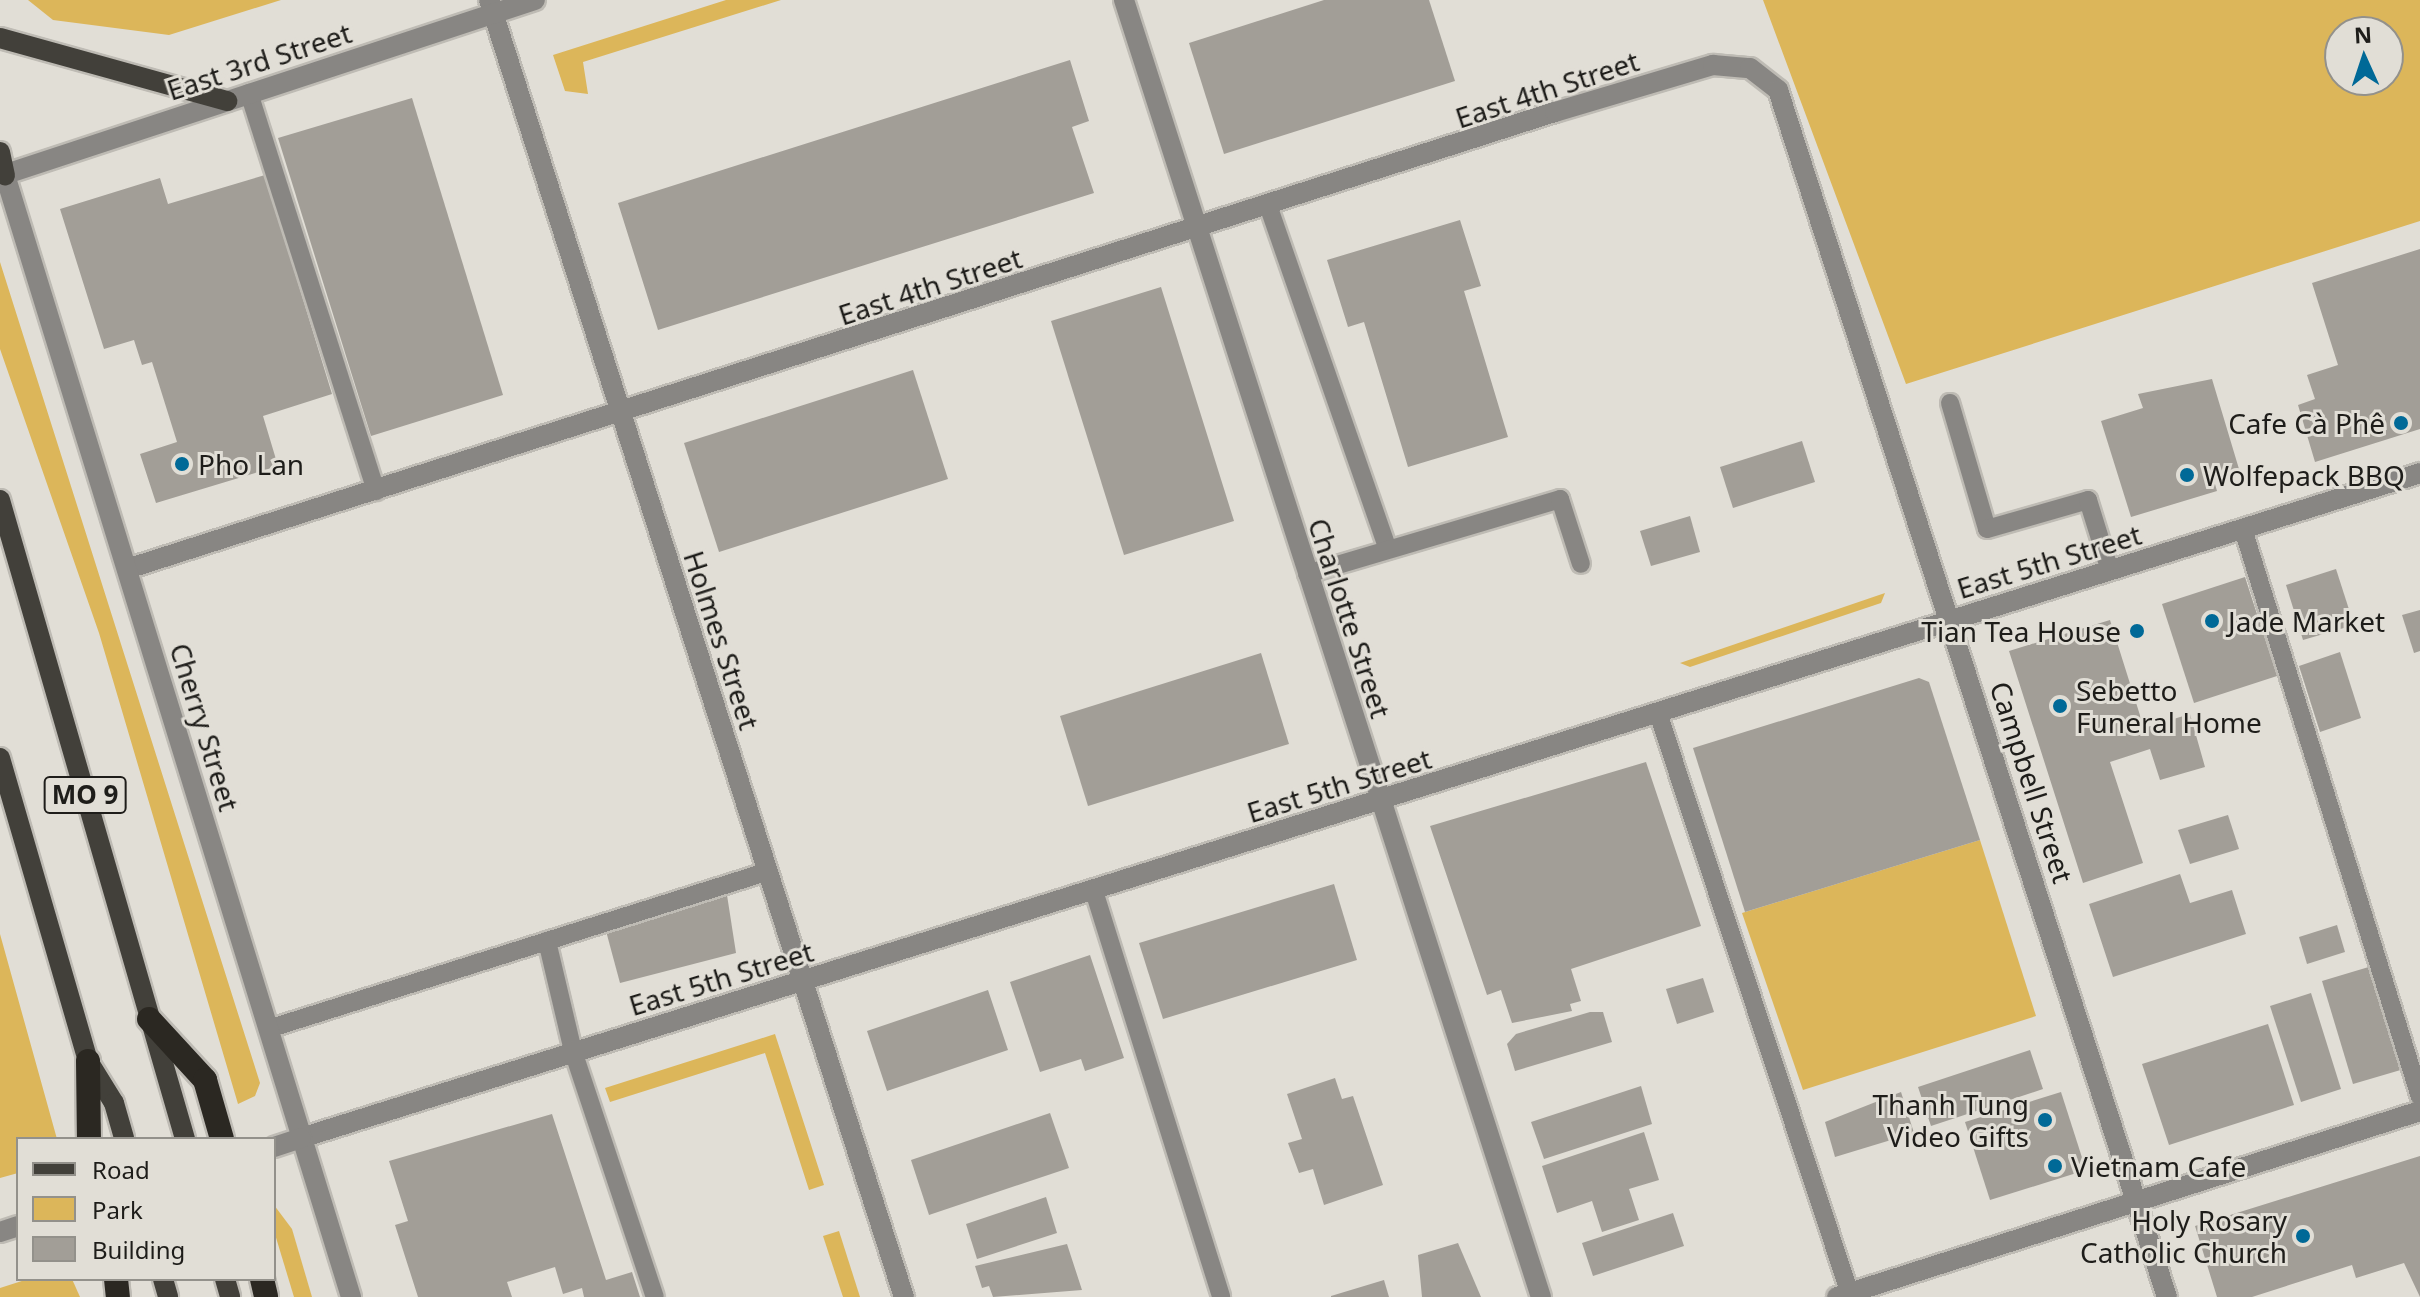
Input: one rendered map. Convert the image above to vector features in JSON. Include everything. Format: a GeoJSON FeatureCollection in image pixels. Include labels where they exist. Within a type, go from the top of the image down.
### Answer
{"type":"FeatureCollection","features":[{"type":"Feature","properties":{"kind":"highway"},"geometry":{"type":"LineString","coordinates":[[149,1019],[205,1080],[221,1137]]}},
{"type":"Feature","properties":{"kind":"highway"},"geometry":{"type":"LineString","coordinates":[[88,1061],[84,1113],[89,1137]]}},
{"type":"Feature","properties":{"kind":"main road"},"geometry":{"type":"LineString","coordinates":[[0,38],[227,101]]}},
{"type":"Feature","properties":{"kind":"main road"},"geometry":{"type":"LineString","coordinates":[[0,152],[2,175]]}},
{"type":"Feature","properties":{"kind":"main road","name":"MO 9"},"geometry":{"type":"LineString","coordinates":[[0,500],[184,1137]]}},
{"type":"Feature","properties":{"kind":"main road","name":"MO 9"},"geometry":{"type":"LineString","coordinates":[[0,758],[88,1061],[114,1103],[123,1137]]}},
{"type":"Feature","properties":{"kind":"street","name":"East 3rd Street"},"geometry":{"type":"LineString","coordinates":[[2,175],[227,101],[491,6],[535,0]]}},
{"type":"Feature","properties":{"kind":"street","name":"Charlotte Street"},"geometry":{"type":"LineString","coordinates":[[1124,0],[1378,801],[1541,1297]]}},
{"type":"Feature","properties":{"kind":"street","name":"Holmes Street"},"geometry":{"type":"LineString","coordinates":[[491,6],[904,1297]]}},
{"type":"Feature","properties":{"kind":"street","name":"East 4th Street"},"geometry":{"type":"LineString","coordinates":[[127,569],[1713,65],[1750,68]]}},
{"type":"Feature","properties":{"kind":"street","name":"Campbell Street"},"geometry":{"type":"LineString","coordinates":[[1750,68],[1778,90],[1953,620],[2167,1297]]}},
{"type":"Feature","properties":{"kind":"street","name":"Cherry Street"},"geometry":{"type":"LineString","coordinates":[[2,175],[351,1297]]}},
{"type":"Feature","properties":{"kind":"street","name":"East 5th Street"},"geometry":{"type":"LineString","coordinates":[[276,1146],[573,1051],[803,984],[2420,473]]}},
{"type":"Feature","properties":{"kind":"street"},"geometry":{"type":"LineString","coordinates":[[1846,1296],[2136,1200],[2420,1111]]}},
{"type":"Feature","properties":{"kind":"lane"},"geometry":{"type":"LineString","coordinates":[[249,93],[376,491]]}},
{"type":"Feature","properties":{"kind":"lane"},"geometry":{"type":"LineString","coordinates":[[1269,208],[1388,549]]}},
{"type":"Feature","properties":{"kind":"lane"},"geometry":{"type":"LineString","coordinates":[[1950,403],[1987,529],[2088,500],[2110,571]]}},
{"type":"Feature","properties":{"kind":"lane"},"geometry":{"type":"LineString","coordinates":[[1307,574],[1560,499],[1581,564]]}},
{"type":"Feature","properties":{"kind":"lane"},"geometry":{"type":"LineString","coordinates":[[2243,529],[2420,1097]]}},
{"type":"Feature","properties":{"kind":"lane"},"geometry":{"type":"LineString","coordinates":[[1658,713],[1846,1296]]}},
{"type":"Feature","properties":{"kind":"lane"},"geometry":{"type":"LineString","coordinates":[[268,1029],[766,872]]}},
{"type":"Feature","properties":{"kind":"lane"},"geometry":{"type":"LineString","coordinates":[[1094,891],[1221,1297]]}},
{"type":"Feature","properties":{"kind":"lane"},"geometry":{"type":"LineString","coordinates":[[547,941],[573,1051],[655,1297]]}},
{"type":"Feature","properties":{"kind":"green space"},"geometry":{"type":"Polygon","coordinates":[[[28,0],[281,0],[169,35],[53,20],[28,0]]]}},
{"type":"Feature","properties":{"kind":"green space"},"geometry":{"type":"Polygon","coordinates":[[[726,0],[781,0],[583,62],[588,94],[565,91],[553,55],[726,0]]]}},
{"type":"Feature","properties":{"kind":"green space"},"geometry":{"type":"Polygon","coordinates":[[[1763,0],[2420,0],[2420,221],[1906,384],[1763,0]]]}},
{"type":"Feature","properties":{"kind":"green space"},"geometry":{"type":"Polygon","coordinates":[[[0,262],[260,1083],[255,1096],[238,1104],[99,633],[0,349],[0,262]]]}},
{"type":"Feature","properties":{"kind":"green space"},"geometry":{"type":"Polygon","coordinates":[[[1885,593],[1881,603],[1690,667],[1680,663],[1885,593]]]}},
{"type":"Feature","properties":{"kind":"green space"},"geometry":{"type":"Polygon","coordinates":[[[1980,840],[2036,1016],[1803,1090],[1742,913],[1980,840]]]}},
{"type":"Feature","properties":{"kind":"green space"},"geometry":{"type":"Polygon","coordinates":[[[0,934],[56,1137],[16,1137],[16,1174],[0,1178],[0,934]]]}},
{"type":"Feature","properties":{"kind":"green space"},"geometry":{"type":"Polygon","coordinates":[[[775,1034],[824,1185],[809,1190],[765,1053],[610,1102],[605,1088],[775,1034]]]}},
{"type":"Feature","properties":{"kind":"green space"},"geometry":{"type":"Polygon","coordinates":[[[276,1208],[292,1229],[312,1297],[294,1297],[276,1238],[276,1208]]]}},
{"type":"Feature","properties":{"kind":"green space"},"geometry":{"type":"Polygon","coordinates":[[[839,1231],[860,1297],[843,1297],[823,1236],[839,1231]]]}},
{"type":"Feature","properties":{"kind":"green space"},"geometry":{"type":"Polygon","coordinates":[[[22,1281],[73,1281],[80,1297],[0,1297],[0,1288],[22,1281]]]}},
{"type":"Feature","properties":{"kind":"building"},"geometry":{"type":"Polygon","coordinates":[[[1324,0],[1429,0],[1455,81],[1224,154],[1189,43],[1324,0]]]}},
{"type":"Feature","properties":{"kind":"building"},"geometry":{"type":"Polygon","coordinates":[[[1070,60],[1089,121],[1072,127],[1094,193],[658,330],[618,203],[1070,60]]]}},
{"type":"Feature","properties":{"kind":"building"},"geometry":{"type":"Polygon","coordinates":[[[412,98],[503,395],[371,436],[278,138],[412,98]]]}},
{"type":"Feature","properties":{"kind":"building"},"geometry":{"type":"Polygon","coordinates":[[[265,175],[332,394],[263,416],[278,466],[156,503],[140,454],[177,442],[152,362],[142,365],[134,340],[104,349],[60,209],[160,178],[168,204],[265,175]]]}},
{"type":"Feature","properties":{"kind":"building"},"geometry":{"type":"Polygon","coordinates":[[[1460,220],[1481,286],[1464,291],[1508,437],[1408,467],[1364,322],[1348,327],[1327,260],[1460,220]]]}},
{"type":"Feature","properties":{"kind":"building"},"geometry":{"type":"Polygon","coordinates":[[[2420,249],[2420,429],[2315,462],[2298,405],[2315,399],[2307,375],[2338,365],[2312,283],[2420,249]]]}},
{"type":"Feature","properties":{"kind":"building"},"geometry":{"type":"Polygon","coordinates":[[[1161,287],[1234,521],[1124,555],[1051,321],[1161,287]]]}},
{"type":"Feature","properties":{"kind":"building"},"geometry":{"type":"Polygon","coordinates":[[[913,370],[948,479],[719,552],[684,443],[913,370]]]}},
{"type":"Feature","properties":{"kind":"building"},"geometry":{"type":"Polygon","coordinates":[[[2212,379],[2239,469],[2213,477],[2217,491],[2131,517],[2101,421],[2143,408],[2138,394],[2212,379]]]}},
{"type":"Feature","properties":{"kind":"building"},"geometry":{"type":"Polygon","coordinates":[[[1802,441],[1815,482],[1733,508],[1720,467],[1802,441]]]}},
{"type":"Feature","properties":{"kind":"building"},"geometry":{"type":"Polygon","coordinates":[[[1690,516],[1700,552],[1651,566],[1640,531],[1690,516]]]}},
{"type":"Feature","properties":{"kind":"building"},"geometry":{"type":"Polygon","coordinates":[[[2336,569],[2354,625],[2303,640],[2286,585],[2336,569]]]}},
{"type":"Feature","properties":{"kind":"building"},"geometry":{"type":"Polygon","coordinates":[[[2245,577],[2277,676],[2194,703],[2162,604],[2245,577]]]}},
{"type":"Feature","properties":{"kind":"building"},"geometry":{"type":"Polygon","coordinates":[[[2420,610],[2420,651],[2414,653],[2402,615],[2420,610]]]}},
{"type":"Feature","properties":{"kind":"building"},"geometry":{"type":"Polygon","coordinates":[[[2110,620],[2144,728],[2190,714],[2205,767],[2160,780],[2150,749],[2110,762],[2143,863],[2083,883],[2009,651],[2110,620]]]}},
{"type":"Feature","properties":{"kind":"building"},"geometry":{"type":"Polygon","coordinates":[[[2340,652],[2361,718],[2320,732],[2299,666],[2340,652]]]}},
{"type":"Feature","properties":{"kind":"building"},"geometry":{"type":"Polygon","coordinates":[[[1261,653],[1289,744],[1088,806],[1060,716],[1261,653]]]}},
{"type":"Feature","properties":{"kind":"building"},"geometry":{"type":"Polygon","coordinates":[[[1919,678],[1929,682],[1980,840],[1745,912],[1693,748],[1919,678]]]}},
{"type":"Feature","properties":{"kind":"building"},"geometry":{"type":"Polygon","coordinates":[[[1646,762],[1701,926],[1571,969],[1581,1001],[1570,1004],[1572,1011],[1512,1023],[1501,990],[1487,995],[1430,826],[1646,762]]]}},
{"type":"Feature","properties":{"kind":"building"},"geometry":{"type":"Polygon","coordinates":[[[2228,815],[2239,849],[2190,864],[2178,830],[2228,815]]]}},
{"type":"Feature","properties":{"kind":"building"},"geometry":{"type":"Polygon","coordinates":[[[2180,874],[2190,903],[2232,890],[2246,934],[2113,977],[2089,904],[2180,874]]]}},
{"type":"Feature","properties":{"kind":"building"},"geometry":{"type":"Polygon","coordinates":[[[1334,884],[1357,960],[1163,1019],[1139,943],[1334,884]]]}},
{"type":"Feature","properties":{"kind":"building"},"geometry":{"type":"Polygon","coordinates":[[[727,895],[736,953],[620,983],[606,931],[727,895]]]}},
{"type":"Feature","properties":{"kind":"building"},"geometry":{"type":"Polygon","coordinates":[[[2337,925],[2345,952],[2307,964],[2299,937],[2337,925]]]}},
{"type":"Feature","properties":{"kind":"building"},"geometry":{"type":"Polygon","coordinates":[[[1090,955],[1124,1058],[1085,1071],[1081,1059],[1040,1072],[1010,982],[1090,955]]]}},
{"type":"Feature","properties":{"kind":"building"},"geometry":{"type":"Polygon","coordinates":[[[2372,966],[2404,1069],[2353,1084],[2322,981],[2372,966]]]}},
{"type":"Feature","properties":{"kind":"building"},"geometry":{"type":"Polygon","coordinates":[[[1703,978],[1714,1012],[1677,1024],[1666,989],[1703,978]]]}},
{"type":"Feature","properties":{"kind":"building"},"geometry":{"type":"Polygon","coordinates":[[[988,990],[1008,1050],[887,1091],[867,1031],[988,990]]]}},
{"type":"Feature","properties":{"kind":"building"},"geometry":{"type":"Polygon","coordinates":[[[2311,993],[2341,1089],[2301,1102],[2270,1006],[2311,993]]]}},
{"type":"Feature","properties":{"kind":"building"},"geometry":{"type":"Polygon","coordinates":[[[1590,1012],[1603,1012],[1612,1042],[1515,1071],[1507,1044],[1516,1034],[1590,1012]]]}},
{"type":"Feature","properties":{"kind":"building"},"geometry":{"type":"Polygon","coordinates":[[[2268,1024],[2294,1105],[2169,1145],[2142,1064],[2268,1024]]]}},
{"type":"Feature","properties":{"kind":"building"},"geometry":{"type":"Polygon","coordinates":[[[2030,1050],[2043,1089],[1931,1126],[1918,1087],[2030,1050]]]}},
{"type":"Feature","properties":{"kind":"building"},"geometry":{"type":"Polygon","coordinates":[[[1335,1078],[1342,1099],[1353,1096],[1383,1185],[1324,1205],[1313,1169],[1299,1173],[1288,1143],[1302,1139],[1287,1094],[1335,1078]]]}},
{"type":"Feature","properties":{"kind":"building"},"geometry":{"type":"Polygon","coordinates":[[[1641,1086],[1652,1124],[1544,1159],[1531,1122],[1641,1086]]]}},
{"type":"Feature","properties":{"kind":"building"},"geometry":{"type":"Polygon","coordinates":[[[1901,1092],[1914,1133],[1835,1157],[1825,1122],[1901,1092]]]}},
{"type":"Feature","properties":{"kind":"building"},"geometry":{"type":"Polygon","coordinates":[[[2061,1092],[2086,1170],[1990,1200],[1965,1122],[2061,1092]]]}},
{"type":"Feature","properties":{"kind":"building"},"geometry":{"type":"Polygon","coordinates":[[[1050,1113],[1069,1168],[929,1215],[911,1160],[1050,1113]]]}},
{"type":"Feature","properties":{"kind":"building"},"geometry":{"type":"Polygon","coordinates":[[[552,1114],[606,1280],[632,1272],[640,1297],[584,1297],[582,1288],[563,1294],[555,1267],[507,1282],[512,1297],[418,1297],[395,1225],[408,1221],[389,1161],[552,1114]]]}},
{"type":"Feature","properties":{"kind":"building"},"geometry":{"type":"Polygon","coordinates":[[[1644,1132],[1659,1180],[1629,1189],[1639,1220],[1602,1232],[1592,1201],[1557,1213],[1542,1166],[1644,1132]]]}},
{"type":"Feature","properties":{"kind":"building","name":"Holy Rosary Catholic Church"},"geometry":{"type":"Polygon","coordinates":[[[2420,1156],[2420,1297],[2404,1263],[2356,1278],[2352,1265],[2252,1297],[2217,1297],[2195,1226],[2420,1156]]]}},
{"type":"Feature","properties":{"kind":"building"},"geometry":{"type":"Polygon","coordinates":[[[1046,1197],[1057,1233],[977,1259],[966,1224],[1046,1197]]]}},
{"type":"Feature","properties":{"kind":"building"},"geometry":{"type":"Polygon","coordinates":[[[1673,1213],[1684,1246],[1593,1276],[1582,1243],[1673,1213]]]}},
{"type":"Feature","properties":{"kind":"building"},"geometry":{"type":"Polygon","coordinates":[[[1458,1243],[1481,1297],[1422,1297],[1418,1255],[1458,1243]]]}},
{"type":"Feature","properties":{"kind":"building"},"geometry":{"type":"Polygon","coordinates":[[[1067,1244],[1082,1290],[993,1297],[989,1286],[982,1288],[975,1266],[1067,1244]]]}},
{"type":"Feature","properties":{"kind":"building"},"geometry":{"type":"Polygon","coordinates":[[[1384,1280],[1389,1297],[1331,1297],[1331,1296],[1384,1280]]]}},
{"type":"Feature","properties":{"kind":"place","name":"Cafe Cà Phê"},"geometry":{"type":"Point","coordinates":[2401,423]}},
{"type":"Feature","properties":{"kind":"place","name":"Pho Lan"},"geometry":{"type":"Point","coordinates":[182,464]}},
{"type":"Feature","properties":{"kind":"place","name":"Wolfepack BBQ"},"geometry":{"type":"Point","coordinates":[2187,475]}},
{"type":"Feature","properties":{"kind":"place","name":"Jade Market"},"geometry":{"type":"Point","coordinates":[2212,621]}},
{"type":"Feature","properties":{"kind":"place","name":"Tian Tea House"},"geometry":{"type":"Point","coordinates":[2137,631]}},
{"type":"Feature","properties":{"kind":"place","name":"Sebetto Funeral Home"},"geometry":{"type":"Point","coordinates":[2060,706]}},
{"type":"Feature","properties":{"kind":"place","name":"Thanh Tung Video Gifts"},"geometry":{"type":"Point","coordinates":[2045,1120]}},
{"type":"Feature","properties":{"kind":"place","name":"Vietnam Cafe"},"geometry":{"type":"Point","coordinates":[2055,1166]}},
{"type":"Feature","properties":{"kind":"place","name":"Holy Rosary Catholic Church"},"geometry":{"type":"Point","coordinates":[2303,1236]}}]}
